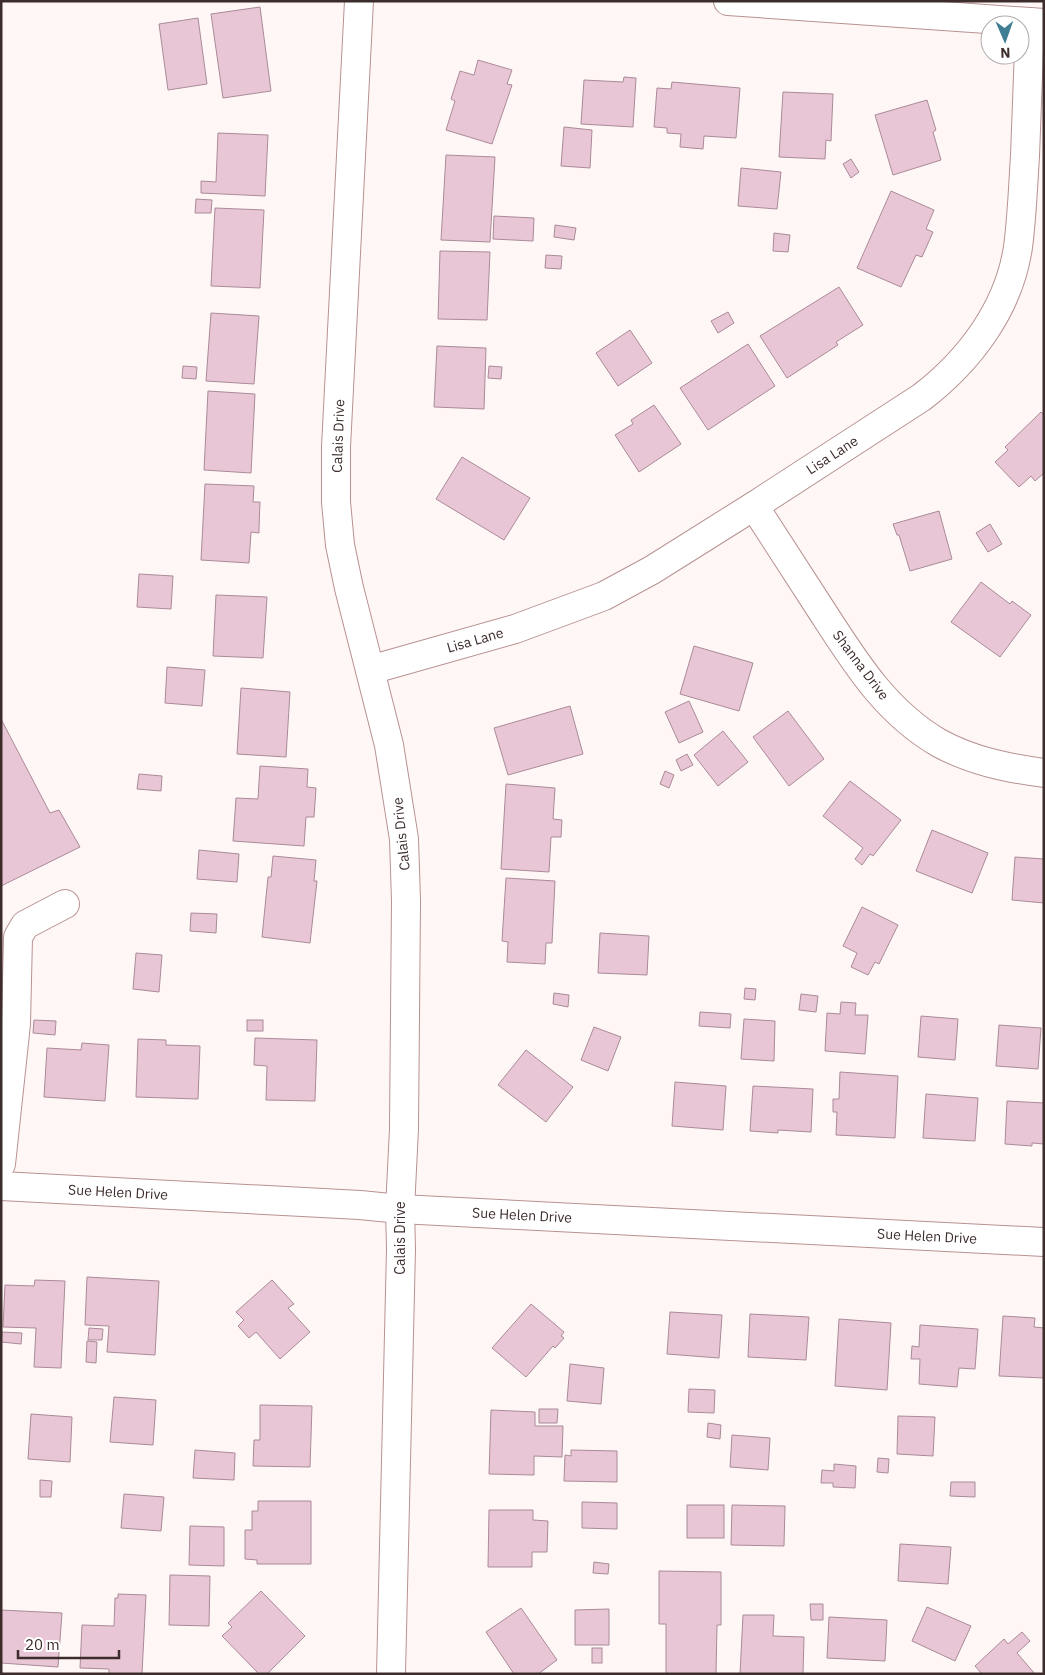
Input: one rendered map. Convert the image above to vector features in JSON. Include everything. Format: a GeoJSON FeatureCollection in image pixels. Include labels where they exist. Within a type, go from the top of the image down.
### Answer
{"type":"FeatureCollection","features":[{"type":"Feature","properties":{"kind":"street","name":"Calais Drive"},"geometry":{"type":"LineString","coordinates":[[359,1],[336,447],[336,502],[340,545],[389,745],[404,839],[406,911],[404,1130],[400,1209],[401,1249],[391,1674]]}},
{"type":"Feature","properties":{"kind":"street"},"geometry":{"type":"LineString","coordinates":[[728,1],[1037,23]]}},
{"type":"Feature","properties":{"kind":"street","name":"Lisa Lane"},"geometry":{"type":"LineString","coordinates":[[370,670],[515,629],[604,596],[652,570],[754,506],[913,402],[940,382],[963,360],[983,334],[998,308],[1010,279],[1018,248],[1037,23]]}},
{"type":"Feature","properties":{"kind":"street","name":"Shanna Drive"},"geometry":{"type":"LineString","coordinates":[[754,506],[848,652],[877,692],[912,725],[939,743],[972,758],[1006,768],[1044,773]]}},
{"type":"Feature","properties":{"kind":"street"},"geometry":{"type":"LineString","coordinates":[[1,1164],[16,1024],[18,937],[25,925],[65,904]]}},
{"type":"Feature","properties":{"kind":"street","name":"Sue Helen Drive"},"geometry":{"type":"LineString","coordinates":[[1,1186],[400,1209],[1044,1242]]}},
{"type":"Feature","properties":{"kind":"building"},"geometry":{"type":"Polygon","coordinates":[[[260,7],[271,91],[223,98],[211,14],[260,7]]]}},
{"type":"Feature","properties":{"kind":"building"},"geometry":{"type":"Polygon","coordinates":[[[198,18],[207,84],[168,90],[159,24],[198,18]]]}},
{"type":"Feature","properties":{"kind":"building"},"geometry":{"type":"Polygon","coordinates":[[[478,60],[512,70],[507,84],[512,85],[492,144],[446,130],[455,101],[451,99],[460,71],[474,75],[478,60]]]}},
{"type":"Feature","properties":{"kind":"building"},"geometry":{"type":"Polygon","coordinates":[[[624,77],[636,78],[633,127],[581,124],[584,80],[623,82],[624,77]]]}},
{"type":"Feature","properties":{"kind":"building"},"geometry":{"type":"Polygon","coordinates":[[[672,82],[740,88],[736,138],[704,136],[703,149],[680,147],[681,134],[667,133],[667,128],[654,127],[657,88],[671,89],[672,82]]]}},
{"type":"Feature","properties":{"kind":"building"},"geometry":{"type":"Polygon","coordinates":[[[783,92],[833,94],[831,141],[826,140],[825,159],[779,157],[783,92]]]}},
{"type":"Feature","properties":{"kind":"building"},"geometry":{"type":"Polygon","coordinates":[[[927,100],[936,130],[933,132],[941,160],[893,175],[875,115],[927,100]]]}},
{"type":"Feature","properties":{"kind":"building"},"geometry":{"type":"Polygon","coordinates":[[[564,127],[592,130],[590,168],[561,166],[564,127]]]}},
{"type":"Feature","properties":{"kind":"building"},"geometry":{"type":"Polygon","coordinates":[[[218,133],[268,135],[265,196],[201,193],[201,181],[216,182],[218,133]]]}},
{"type":"Feature","properties":{"kind":"building"},"geometry":{"type":"Polygon","coordinates":[[[446,155],[495,157],[490,242],[441,240],[446,155]]]}},
{"type":"Feature","properties":{"kind":"building"},"geometry":{"type":"Polygon","coordinates":[[[851,159],[859,172],[851,178],[843,164],[851,159]]]}},
{"type":"Feature","properties":{"kind":"building"},"geometry":{"type":"Polygon","coordinates":[[[741,168],[781,172],[777,209],[738,206],[741,168]]]}},
{"type":"Feature","properties":{"kind":"building"},"geometry":{"type":"Polygon","coordinates":[[[891,191],[934,210],[926,229],[933,232],[922,257],[916,255],[901,287],[857,268],[891,191]]]}},
{"type":"Feature","properties":{"kind":"building"},"geometry":{"type":"Polygon","coordinates":[[[196,199],[212,200],[211,213],[195,213],[196,199]]]}},
{"type":"Feature","properties":{"kind":"building"},"geometry":{"type":"Polygon","coordinates":[[[215,208],[264,210],[260,288],[211,286],[215,208]]]}},
{"type":"Feature","properties":{"kind":"building"},"geometry":{"type":"Polygon","coordinates":[[[494,216],[534,218],[533,241],[493,239],[494,216]]]}},
{"type":"Feature","properties":{"kind":"building"},"geometry":{"type":"Polygon","coordinates":[[[555,225],[576,228],[574,240],[554,237],[555,225]]]}},
{"type":"Feature","properties":{"kind":"building"},"geometry":{"type":"Polygon","coordinates":[[[774,233],[790,235],[788,252],[773,251],[774,233]]]}},
{"type":"Feature","properties":{"kind":"building"},"geometry":{"type":"Polygon","coordinates":[[[440,251],[490,252],[487,320],[438,319],[440,251]]]}},
{"type":"Feature","properties":{"kind":"building"},"geometry":{"type":"Polygon","coordinates":[[[546,255],[562,256],[561,269],[545,268],[546,255]]]}},
{"type":"Feature","properties":{"kind":"building"},"geometry":{"type":"Polygon","coordinates":[[[839,287],[863,325],[836,342],[838,345],[787,378],[760,336],[839,287]]]}},
{"type":"Feature","properties":{"kind":"building"},"geometry":{"type":"Polygon","coordinates":[[[728,312],[734,323],[718,333],[711,321],[728,312]]]}},
{"type":"Feature","properties":{"kind":"building"},"geometry":{"type":"Polygon","coordinates":[[[211,313],[259,316],[254,384],[206,381],[211,313]]]}},
{"type":"Feature","properties":{"kind":"building"},"geometry":{"type":"Polygon","coordinates":[[[630,330],[652,363],[618,386],[596,353],[630,330]]]}},
{"type":"Feature","properties":{"kind":"building"},"geometry":{"type":"Polygon","coordinates":[[[748,344],[775,386],[708,430],[680,388],[748,344]]]}},
{"type":"Feature","properties":{"kind":"building"},"geometry":{"type":"Polygon","coordinates":[[[437,346],[486,348],[484,409],[434,407],[437,346]]]}},
{"type":"Feature","properties":{"kind":"building"},"geometry":{"type":"Polygon","coordinates":[[[183,366],[197,367],[196,379],[182,378],[183,366]]]}},
{"type":"Feature","properties":{"kind":"building"},"geometry":{"type":"Polygon","coordinates":[[[489,366],[502,367],[501,379],[488,378],[489,366]]]}},
{"type":"Feature","properties":{"kind":"building"},"geometry":{"type":"Polygon","coordinates":[[[208,391],[255,394],[251,473],[204,470],[208,391]]]}},
{"type":"Feature","properties":{"kind":"building"},"geometry":{"type":"Polygon","coordinates":[[[654,405],[681,444],[639,472],[615,435],[633,424],[631,420],[654,405]]]}},
{"type":"Feature","properties":{"kind":"building"},"geometry":{"type":"Polygon","coordinates":[[[1041,412],[1044,415],[1044,473],[1035,481],[1031,476],[1019,487],[995,462],[1008,450],[1005,447],[1041,412]]]}},
{"type":"Feature","properties":{"kind":"building"},"geometry":{"type":"Polygon","coordinates":[[[462,457],[530,498],[504,540],[436,499],[462,457]]]}},
{"type":"Feature","properties":{"kind":"building"},"geometry":{"type":"Polygon","coordinates":[[[205,484],[254,486],[253,502],[260,502],[259,533],[251,532],[249,563],[201,560],[205,484]]]}},
{"type":"Feature","properties":{"kind":"building"},"geometry":{"type":"Polygon","coordinates":[[[939,511],[952,559],[910,571],[899,535],[897,535],[893,524],[939,511]]]}},
{"type":"Feature","properties":{"kind":"building"},"geometry":{"type":"Polygon","coordinates":[[[990,524],[1002,544],[988,552],[976,533],[990,524]]]}},
{"type":"Feature","properties":{"kind":"building"},"geometry":{"type":"Polygon","coordinates":[[[139,574],[173,576],[171,609],[137,607],[139,574]]]}},
{"type":"Feature","properties":{"kind":"building"},"geometry":{"type":"Polygon","coordinates":[[[981,582],[1010,604],[1012,601],[1031,615],[1000,657],[951,622],[981,582]]]}},
{"type":"Feature","properties":{"kind":"building"},"geometry":{"type":"Polygon","coordinates":[[[216,595],[267,597],[263,658],[213,656],[216,595]]]}},
{"type":"Feature","properties":{"kind":"building"},"geometry":{"type":"Polygon","coordinates":[[[694,646],[753,663],[739,711],[680,694],[694,646]]]}},
{"type":"Feature","properties":{"kind":"building"},"geometry":{"type":"Polygon","coordinates":[[[167,667],[205,670],[202,706],[165,703],[167,667]]]}},
{"type":"Feature","properties":{"kind":"building"},"geometry":{"type":"Polygon","coordinates":[[[241,688],[290,692],[286,757],[237,754],[241,688]]]}},
{"type":"Feature","properties":{"kind":"building"},"geometry":{"type":"Polygon","coordinates":[[[689,701],[703,732],[679,743],[665,712],[689,701]]]}},
{"type":"Feature","properties":{"kind":"building"},"geometry":{"type":"Polygon","coordinates":[[[570,706],[583,754],[508,775],[494,728],[570,706]]]}},
{"type":"Feature","properties":{"kind":"building"},"geometry":{"type":"Polygon","coordinates":[[[788,711],[824,759],[789,786],[753,737],[788,711]]]}},
{"type":"Feature","properties":{"kind":"building"},"geometry":{"type":"Polygon","coordinates":[[[1,719],[50,813],[59,810],[80,847],[1,886],[1,719]]]}},
{"type":"Feature","properties":{"kind":"building"},"geometry":{"type":"Polygon","coordinates":[[[723,731],[748,762],[718,786],[694,755],[723,731]]]}},
{"type":"Feature","properties":{"kind":"building"},"geometry":{"type":"Polygon","coordinates":[[[687,754],[693,765],[681,771],[676,760],[687,754]]]}},
{"type":"Feature","properties":{"kind":"building"},"geometry":{"type":"Polygon","coordinates":[[[260,766],[308,769],[307,787],[316,788],[314,817],[306,817],[304,846],[233,841],[236,798],[258,799],[260,766]]]}},
{"type":"Feature","properties":{"kind":"building"},"geometry":{"type":"Polygon","coordinates":[[[665,771],[674,775],[669,788],[660,784],[665,771]]]}},
{"type":"Feature","properties":{"kind":"building"},"geometry":{"type":"Polygon","coordinates":[[[139,774],[162,776],[161,791],[137,789],[139,774]]]}},
{"type":"Feature","properties":{"kind":"building"},"geometry":{"type":"Polygon","coordinates":[[[850,781],[901,820],[873,856],[870,854],[862,865],[855,859],[863,848],[823,816],[850,781]]]}},
{"type":"Feature","properties":{"kind":"building"},"geometry":{"type":"Polygon","coordinates":[[[506,784],[555,788],[553,819],[562,820],[561,837],[551,837],[549,872],[501,869],[506,784]]]}},
{"type":"Feature","properties":{"kind":"building"},"geometry":{"type":"Polygon","coordinates":[[[932,830],[988,853],[972,893],[916,871],[932,830]]]}},
{"type":"Feature","properties":{"kind":"building"},"geometry":{"type":"Polygon","coordinates":[[[199,850],[239,854],[237,882],[197,879],[199,850]]]}},
{"type":"Feature","properties":{"kind":"building"},"geometry":{"type":"Polygon","coordinates":[[[273,856],[316,860],[314,881],[317,881],[310,943],[262,937],[268,877],[271,877],[273,856]]]}},
{"type":"Feature","properties":{"kind":"building"},"geometry":{"type":"Polygon","coordinates":[[[1015,857],[1044,859],[1044,903],[1012,900],[1015,857]]]}},
{"type":"Feature","properties":{"kind":"building"},"geometry":{"type":"Polygon","coordinates":[[[506,878],[555,881],[552,943],[546,943],[545,964],[507,962],[508,942],[502,941],[506,878]]]}},
{"type":"Feature","properties":{"kind":"building"},"geometry":{"type":"Polygon","coordinates":[[[862,907],[898,925],[879,964],[875,962],[868,975],[851,967],[857,953],[843,946],[862,907]]]}},
{"type":"Feature","properties":{"kind":"building"},"geometry":{"type":"Polygon","coordinates":[[[191,913],[217,914],[216,933],[190,931],[191,913]]]}},
{"type":"Feature","properties":{"kind":"building"},"geometry":{"type":"Polygon","coordinates":[[[600,933],[649,936],[647,975],[598,973],[600,933]]]}},
{"type":"Feature","properties":{"kind":"building"},"geometry":{"type":"Polygon","coordinates":[[[136,953],[162,955],[159,992],[133,989],[136,953]]]}},
{"type":"Feature","properties":{"kind":"building"},"geometry":{"type":"Polygon","coordinates":[[[745,988],[756,989],[755,1000],[744,999],[745,988]]]}},
{"type":"Feature","properties":{"kind":"building"},"geometry":{"type":"Polygon","coordinates":[[[554,993],[569,995],[568,1007],[553,1004],[554,993]]]}},
{"type":"Feature","properties":{"kind":"building"},"geometry":{"type":"Polygon","coordinates":[[[801,994],[818,996],[816,1012],[799,1010],[801,994]]]}},
{"type":"Feature","properties":{"kind":"building"},"geometry":{"type":"Polygon","coordinates":[[[841,1002],[856,1003],[855,1015],[868,1015],[865,1054],[825,1051],[827,1013],[840,1014],[841,1002]]]}},
{"type":"Feature","properties":{"kind":"building"},"geometry":{"type":"Polygon","coordinates":[[[700,1012],[731,1014],[730,1028],[699,1026],[700,1012]]]}},
{"type":"Feature","properties":{"kind":"building"},"geometry":{"type":"Polygon","coordinates":[[[921,1016],[958,1019],[955,1060],[918,1057],[921,1016]]]}},
{"type":"Feature","properties":{"kind":"building"},"geometry":{"type":"Polygon","coordinates":[[[744,1019],[775,1021],[774,1061],[741,1059],[744,1019]]]}},
{"type":"Feature","properties":{"kind":"building"},"geometry":{"type":"Polygon","coordinates":[[[34,1020],[56,1021],[55,1035],[33,1033],[34,1020]]]}},
{"type":"Feature","properties":{"kind":"building"},"geometry":{"type":"Polygon","coordinates":[[[247,1020],[263,1020],[263,1031],[247,1031],[247,1020]]]}},
{"type":"Feature","properties":{"kind":"building"},"geometry":{"type":"Polygon","coordinates":[[[999,1025],[1041,1028],[1038,1069],[996,1066],[999,1025]]]}},
{"type":"Feature","properties":{"kind":"building"},"geometry":{"type":"Polygon","coordinates":[[[594,1027],[621,1037],[608,1071],[581,1060],[594,1027]]]}},
{"type":"Feature","properties":{"kind":"building"},"geometry":{"type":"Polygon","coordinates":[[[255,1038],[317,1040],[315,1101],[266,1100],[267,1066],[254,1065],[255,1038]]]}},
{"type":"Feature","properties":{"kind":"building"},"geometry":{"type":"Polygon","coordinates":[[[138,1039],[166,1040],[166,1045],[200,1046],[198,1099],[136,1097],[138,1039]]]}},
{"type":"Feature","properties":{"kind":"building"},"geometry":{"type":"Polygon","coordinates":[[[82,1043],[109,1045],[105,1101],[44,1097],[47,1048],[81,1050],[82,1043]]]}},
{"type":"Feature","properties":{"kind":"building"},"geometry":{"type":"Polygon","coordinates":[[[526,1050],[573,1087],[546,1122],[498,1085],[526,1050]]]}},
{"type":"Feature","properties":{"kind":"building"},"geometry":{"type":"Polygon","coordinates":[[[840,1072],[898,1076],[895,1138],[836,1135],[837,1112],[833,1112],[833,1099],[839,1099],[840,1072]]]}},
{"type":"Feature","properties":{"kind":"building"},"geometry":{"type":"Polygon","coordinates":[[[675,1082],[726,1086],[723,1130],[672,1126],[675,1082]]]}},
{"type":"Feature","properties":{"kind":"building"},"geometry":{"type":"Polygon","coordinates":[[[753,1086],[813,1089],[811,1132],[778,1130],[778,1133],[750,1131],[753,1086]]]}},
{"type":"Feature","properties":{"kind":"building"},"geometry":{"type":"Polygon","coordinates":[[[926,1094],[978,1098],[975,1141],[923,1138],[926,1094]]]}},
{"type":"Feature","properties":{"kind":"building"},"geometry":{"type":"Polygon","coordinates":[[[1007,1101],[1044,1103],[1044,1144],[1032,1143],[1032,1146],[1005,1144],[1007,1101]]]}},
{"type":"Feature","properties":{"kind":"building"},"geometry":{"type":"Polygon","coordinates":[[[87,1277],[159,1281],[155,1355],[107,1352],[109,1326],[85,1325],[87,1277]]]}},
{"type":"Feature","properties":{"kind":"building"},"geometry":{"type":"Polygon","coordinates":[[[35,1280],[65,1281],[61,1368],[34,1367],[36,1328],[3,1327],[5,1285],[34,1286],[35,1280]]]}},
{"type":"Feature","properties":{"kind":"building"},"geometry":{"type":"Polygon","coordinates":[[[272,1280],[294,1304],[288,1308],[310,1332],[280,1359],[256,1332],[249,1338],[238,1326],[244,1320],[236,1312],[272,1280]]]}},
{"type":"Feature","properties":{"kind":"building"},"geometry":{"type":"Polygon","coordinates":[[[531,1304],[564,1332],[561,1336],[564,1338],[555,1348],[553,1346],[526,1377],[492,1348],[531,1304]]]}},
{"type":"Feature","properties":{"kind":"building"},"geometry":{"type":"Polygon","coordinates":[[[670,1312],[722,1315],[719,1358],[667,1354],[670,1312]]]}},
{"type":"Feature","properties":{"kind":"building"},"geometry":{"type":"Polygon","coordinates":[[[750,1314],[809,1317],[806,1360],[748,1357],[750,1314]]]}},
{"type":"Feature","properties":{"kind":"building"},"geometry":{"type":"Polygon","coordinates":[[[1003,1316],[1035,1318],[1034,1327],[1044,1328],[1044,1378],[999,1376],[1003,1316]]]}},
{"type":"Feature","properties":{"kind":"building"},"geometry":{"type":"Polygon","coordinates":[[[839,1319],[891,1323],[887,1390],[835,1386],[839,1319]]]}},
{"type":"Feature","properties":{"kind":"building"},"geometry":{"type":"Polygon","coordinates":[[[920,1325],[978,1329],[975,1369],[959,1368],[957,1387],[919,1384],[920,1359],[911,1359],[912,1346],[919,1347],[920,1325]]]}},
{"type":"Feature","properties":{"kind":"building"},"geometry":{"type":"Polygon","coordinates":[[[89,1328],[103,1329],[102,1340],[88,1340],[89,1328]]]}},
{"type":"Feature","properties":{"kind":"building"},"geometry":{"type":"Polygon","coordinates":[[[2,1332],[22,1333],[21,1344],[1,1342],[2,1332]]]}},
{"type":"Feature","properties":{"kind":"building"},"geometry":{"type":"Polygon","coordinates":[[[87,1341],[97,1342],[96,1363],[86,1362],[87,1341]]]}},
{"type":"Feature","properties":{"kind":"building"},"geometry":{"type":"Polygon","coordinates":[[[570,1364],[604,1368],[601,1404],[567,1401],[570,1364]]]}},
{"type":"Feature","properties":{"kind":"building"},"geometry":{"type":"Polygon","coordinates":[[[689,1389],[715,1390],[714,1413],[688,1412],[689,1389]]]}},
{"type":"Feature","properties":{"kind":"building"},"geometry":{"type":"Polygon","coordinates":[[[114,1397],[156,1400],[153,1445],[110,1442],[114,1397]]]}},
{"type":"Feature","properties":{"kind":"building"},"geometry":{"type":"Polygon","coordinates":[[[260,1405],[312,1406],[310,1467],[253,1466],[254,1440],[260,1440],[260,1405]]]}},
{"type":"Feature","properties":{"kind":"building"},"geometry":{"type":"Polygon","coordinates":[[[539,1409],[558,1409],[557,1423],[539,1423],[539,1409]]]}},
{"type":"Feature","properties":{"kind":"building"},"geometry":{"type":"Polygon","coordinates":[[[491,1410],[535,1412],[535,1426],[563,1426],[562,1457],[534,1456],[534,1475],[489,1474],[491,1410]]]}},
{"type":"Feature","properties":{"kind":"building"},"geometry":{"type":"Polygon","coordinates":[[[31,1414],[72,1417],[70,1462],[28,1459],[31,1414]]]}},
{"type":"Feature","properties":{"kind":"building"},"geometry":{"type":"Polygon","coordinates":[[[898,1416],[935,1417],[933,1456],[897,1454],[898,1416]]]}},
{"type":"Feature","properties":{"kind":"building"},"geometry":{"type":"Polygon","coordinates":[[[708,1423],[721,1425],[720,1439],[707,1437],[708,1423]]]}},
{"type":"Feature","properties":{"kind":"building"},"geometry":{"type":"Polygon","coordinates":[[[732,1435],[770,1438],[768,1470],[730,1467],[732,1435]]]}},
{"type":"Feature","properties":{"kind":"building"},"geometry":{"type":"Polygon","coordinates":[[[195,1450],[235,1453],[234,1480],[193,1478],[195,1450]]]}},
{"type":"Feature","properties":{"kind":"building"},"geometry":{"type":"Polygon","coordinates":[[[571,1450],[617,1451],[617,1482],[564,1481],[565,1455],[571,1456],[571,1450]]]}},
{"type":"Feature","properties":{"kind":"building"},"geometry":{"type":"Polygon","coordinates":[[[878,1458],[889,1459],[888,1473],[877,1472],[878,1458]]]}},
{"type":"Feature","properties":{"kind":"building"},"geometry":{"type":"Polygon","coordinates":[[[834,1464],[856,1466],[855,1488],[833,1487],[833,1483],[821,1483],[822,1470],[834,1471],[834,1464]]]}},
{"type":"Feature","properties":{"kind":"building"},"geometry":{"type":"Polygon","coordinates":[[[40,1480],[52,1481],[51,1497],[40,1497],[40,1480]]]}},
{"type":"Feature","properties":{"kind":"building"},"geometry":{"type":"Polygon","coordinates":[[[951,1482],[975,1482],[975,1497],[950,1496],[951,1482]]]}},
{"type":"Feature","properties":{"kind":"building"},"geometry":{"type":"Polygon","coordinates":[[[124,1494],[164,1497],[161,1531],[121,1528],[124,1494]]]}},
{"type":"Feature","properties":{"kind":"building"},"geometry":{"type":"Polygon","coordinates":[[[258,1501],[311,1501],[311,1564],[257,1564],[257,1560],[245,1559],[245,1530],[252,1530],[252,1511],[258,1511],[258,1501]]]}},
{"type":"Feature","properties":{"kind":"building"},"geometry":{"type":"Polygon","coordinates":[[[582,1502],[617,1503],[617,1529],[582,1528],[582,1502]]]}},
{"type":"Feature","properties":{"kind":"building"},"geometry":{"type":"Polygon","coordinates":[[[687,1505],[724,1505],[724,1538],[687,1538],[687,1505]]]}},
{"type":"Feature","properties":{"kind":"building"},"geometry":{"type":"Polygon","coordinates":[[[732,1505],[785,1506],[784,1546],[731,1545],[732,1505]]]}},
{"type":"Feature","properties":{"kind":"building"},"geometry":{"type":"Polygon","coordinates":[[[489,1510],[533,1510],[533,1520],[548,1521],[547,1552],[532,1552],[532,1567],[488,1567],[489,1510]]]}},
{"type":"Feature","properties":{"kind":"building"},"geometry":{"type":"Polygon","coordinates":[[[190,1526],[224,1527],[224,1566],[189,1565],[190,1526]]]}},
{"type":"Feature","properties":{"kind":"building"},"geometry":{"type":"Polygon","coordinates":[[[900,1544],[951,1547],[948,1584],[898,1581],[900,1544]]]}},
{"type":"Feature","properties":{"kind":"building"},"geometry":{"type":"Polygon","coordinates":[[[594,1562],[609,1564],[608,1574],[593,1573],[594,1562]]]}},
{"type":"Feature","properties":{"kind":"building"},"geometry":{"type":"Polygon","coordinates":[[[659,1571],[721,1572],[721,1625],[717,1625],[716,1674],[666,1674],[666,1624],[659,1624],[659,1571]]]}},
{"type":"Feature","properties":{"kind":"building"},"geometry":{"type":"Polygon","coordinates":[[[170,1575],[210,1576],[209,1626],[169,1625],[170,1575]]]}},
{"type":"Feature","properties":{"kind":"building"},"geometry":{"type":"Polygon","coordinates":[[[261,1591],[305,1636],[267,1674],[259,1674],[222,1636],[232,1627],[228,1623],[261,1591]]]}},
{"type":"Feature","properties":{"kind":"building"},"geometry":{"type":"Polygon","coordinates":[[[118,1594],[146,1595],[142,1674],[109,1674],[109,1669],[80,1668],[82,1625],[114,1626],[115,1598],[118,1598],[118,1594]]]}},
{"type":"Feature","properties":{"kind":"building"},"geometry":{"type":"Polygon","coordinates":[[[810,1604],[823,1604],[823,1620],[811,1620],[810,1604]]]}},
{"type":"Feature","properties":{"kind":"building"},"geometry":{"type":"Polygon","coordinates":[[[927,1607],[971,1626],[955,1661],[912,1641],[927,1607]]]}},
{"type":"Feature","properties":{"kind":"building"},"geometry":{"type":"Polygon","coordinates":[[[521,1608],[557,1660],[538,1674],[514,1674],[486,1632],[521,1608]]]}},
{"type":"Feature","properties":{"kind":"building"},"geometry":{"type":"Polygon","coordinates":[[[609,1609],[609,1645],[575,1645],[575,1610],[609,1609]]]}},
{"type":"Feature","properties":{"kind":"building"},"geometry":{"type":"Polygon","coordinates":[[[1,1610],[62,1613],[58,1667],[1,1663],[1,1610]]]}},
{"type":"Feature","properties":{"kind":"building"},"geometry":{"type":"Polygon","coordinates":[[[743,1615],[774,1615],[773,1636],[804,1637],[803,1674],[740,1674],[743,1615]]]}},
{"type":"Feature","properties":{"kind":"building"},"geometry":{"type":"Polygon","coordinates":[[[829,1617],[887,1620],[885,1661],[827,1658],[829,1617]]]}},
{"type":"Feature","properties":{"kind":"building"},"geometry":{"type":"Polygon","coordinates":[[[1022,1632],[1030,1641],[1017,1653],[1035,1674],[982,1674],[975,1666],[1004,1639],[1008,1644],[1022,1632]]]}},
{"type":"Feature","properties":{"kind":"building"},"geometry":{"type":"Polygon","coordinates":[[[592,1648],[602,1648],[602,1663],[592,1663],[592,1648]]]}}]}
